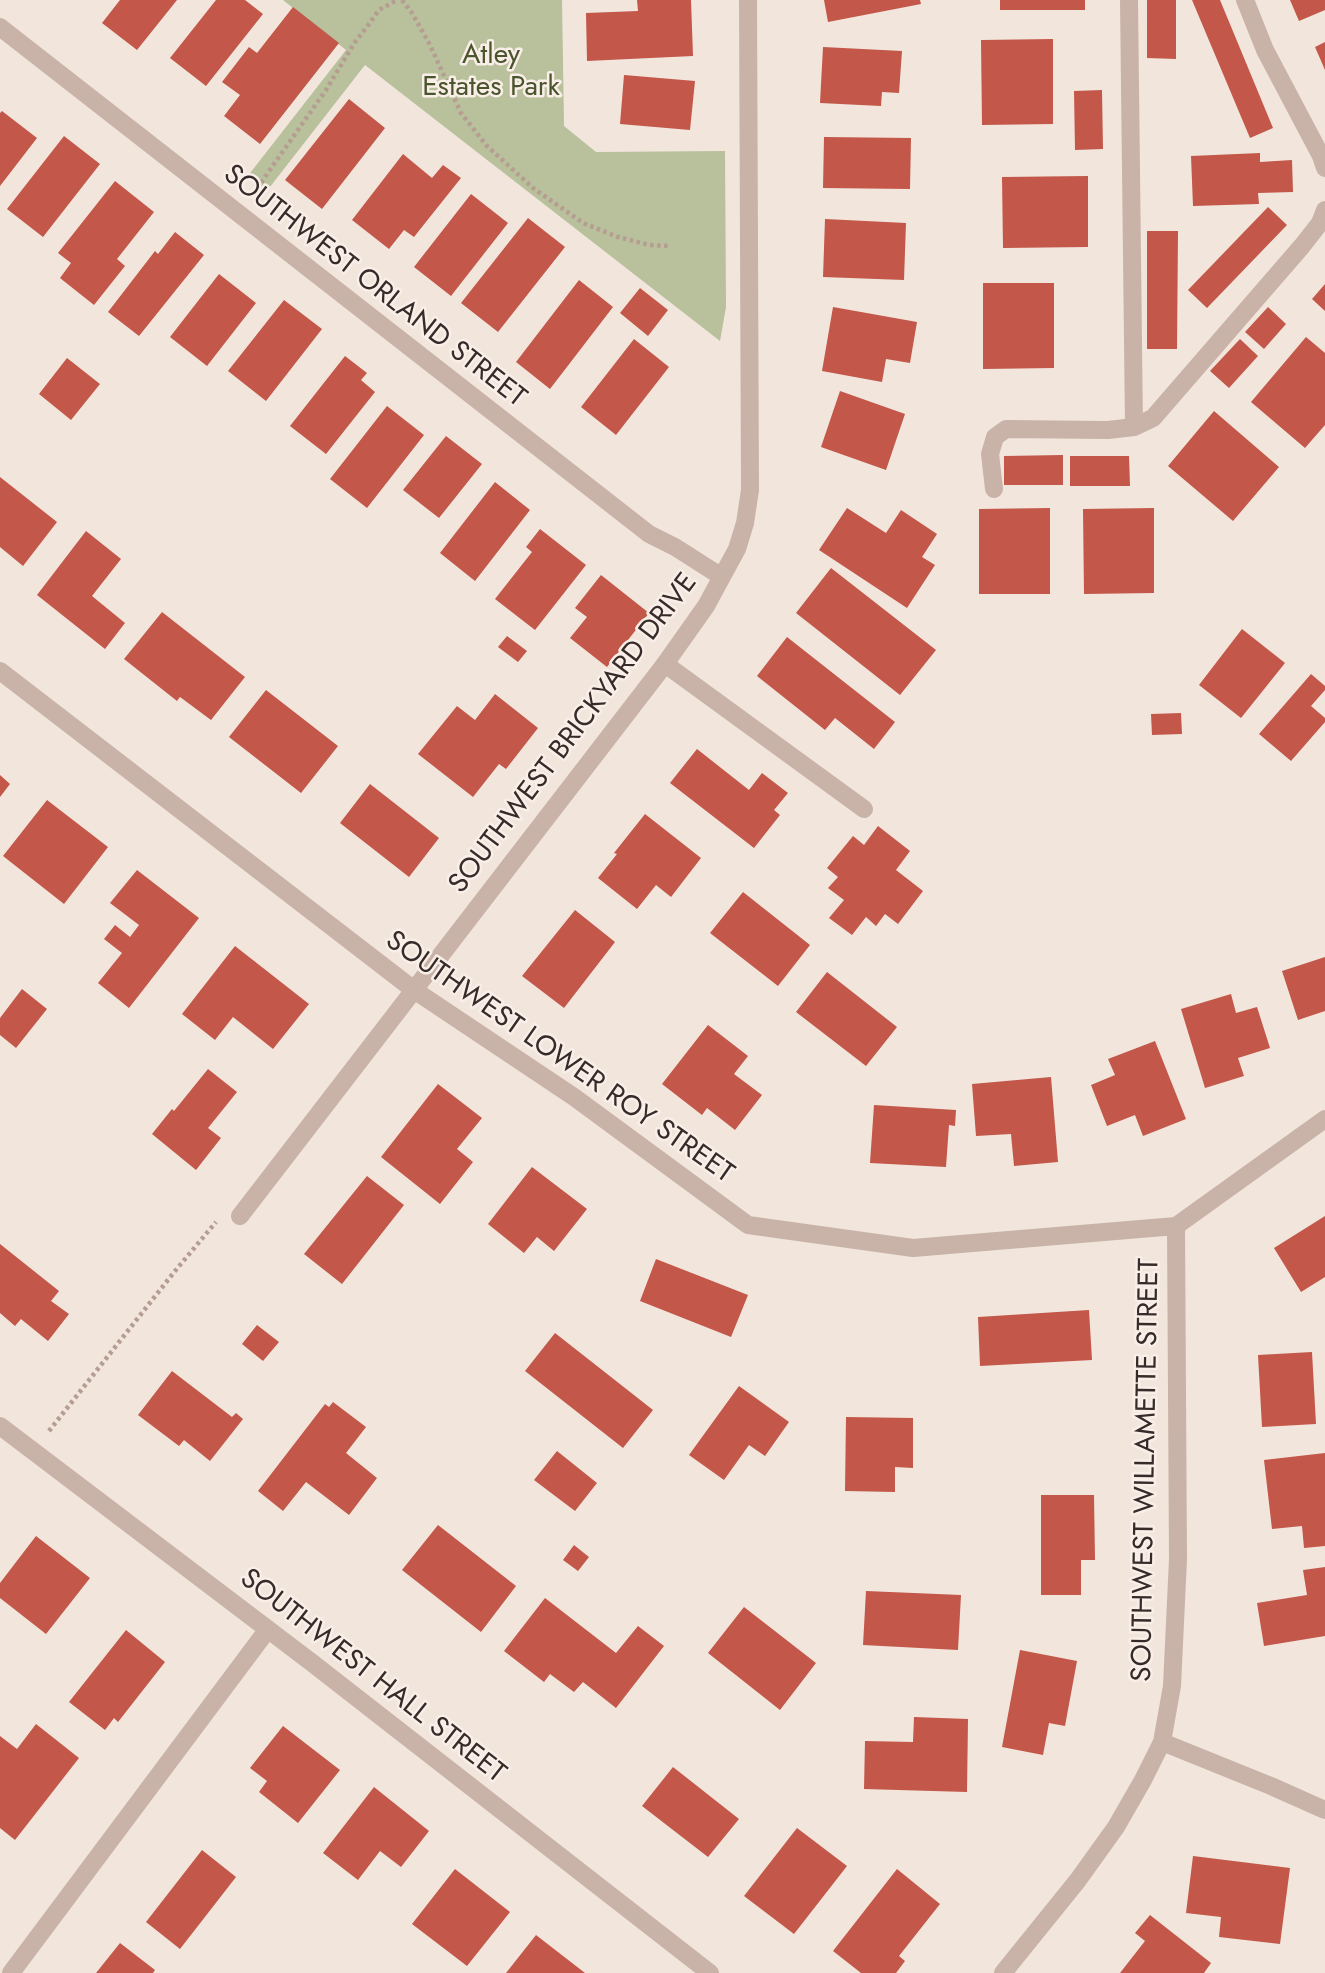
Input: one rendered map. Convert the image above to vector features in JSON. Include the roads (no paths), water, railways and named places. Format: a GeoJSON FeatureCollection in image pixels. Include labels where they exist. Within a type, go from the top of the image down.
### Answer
{"type":"FeatureCollection","features":[{"type":"Feature","properties":{"kind":"street","name":"SOUTHWEST BRICKYARD DRIVE"},"geometry":{"type":"LineString","coordinates":[[240,1216],[665,664],[706,606],[737,549],[745,523],[750,490],[748,0]]}},
{"type":"Feature","properties":{"kind":"street"},"geometry":{"type":"LineString","coordinates":[[1129,0],[1134,427]]}},
{"type":"Feature","properties":{"kind":"street"},"geometry":{"type":"LineString","coordinates":[[1245,0],[1265,50],[1325,168]]}},
{"type":"Feature","properties":{"kind":"street","name":"SOUTHWEST ORLAND STREET"},"geometry":{"type":"LineString","coordinates":[[0,27],[649,534],[675,547],[722,578]]}},
{"type":"Feature","properties":{"kind":"street"},"geometry":{"type":"LineString","coordinates":[[994,489],[990,453],[995,438],[1006,429],[1108,430],[1134,427],[1153,418],[1301,246],[1320,223],[1325,210]]}},
{"type":"Feature","properties":{"kind":"street"},"geometry":{"type":"LineString","coordinates":[[665,664],[864,809]]}},
{"type":"Feature","properties":{"kind":"street","name":"SOUTHWEST LOWER ROY STREET"},"geometry":{"type":"LineString","coordinates":[[0,671],[414,990],[574,1097],[748,1225],[913,1248],[1176,1226]]}},
{"type":"Feature","properties":{"kind":"street","name":"SOUTHWEST WILLAMETTE STREET"},"geometry":{"type":"LineString","coordinates":[[1003,1973],[1079,1880],[1116,1827],[1161,1742],[1172,1686],[1178,1559],[1176,1226],[1325,1119]]}},
{"type":"Feature","properties":{"kind":"street","name":"SOUTHWEST HALL STREET"},"geometry":{"type":"LineString","coordinates":[[0,1426],[268,1629],[710,1973]]}},
{"type":"Feature","properties":{"kind":"street"},"geometry":{"type":"LineString","coordinates":[[11,1973],[268,1629]]}},
{"type":"Feature","properties":{"kind":"street"},"geometry":{"type":"LineString","coordinates":[[1161,1742],[1325,1810]]}},
{"type":"Feature","properties":{"kind":"park label","name":"Atley Estates Park"},"geometry":{"type":"Point","coordinates":[491,72]}}]}
